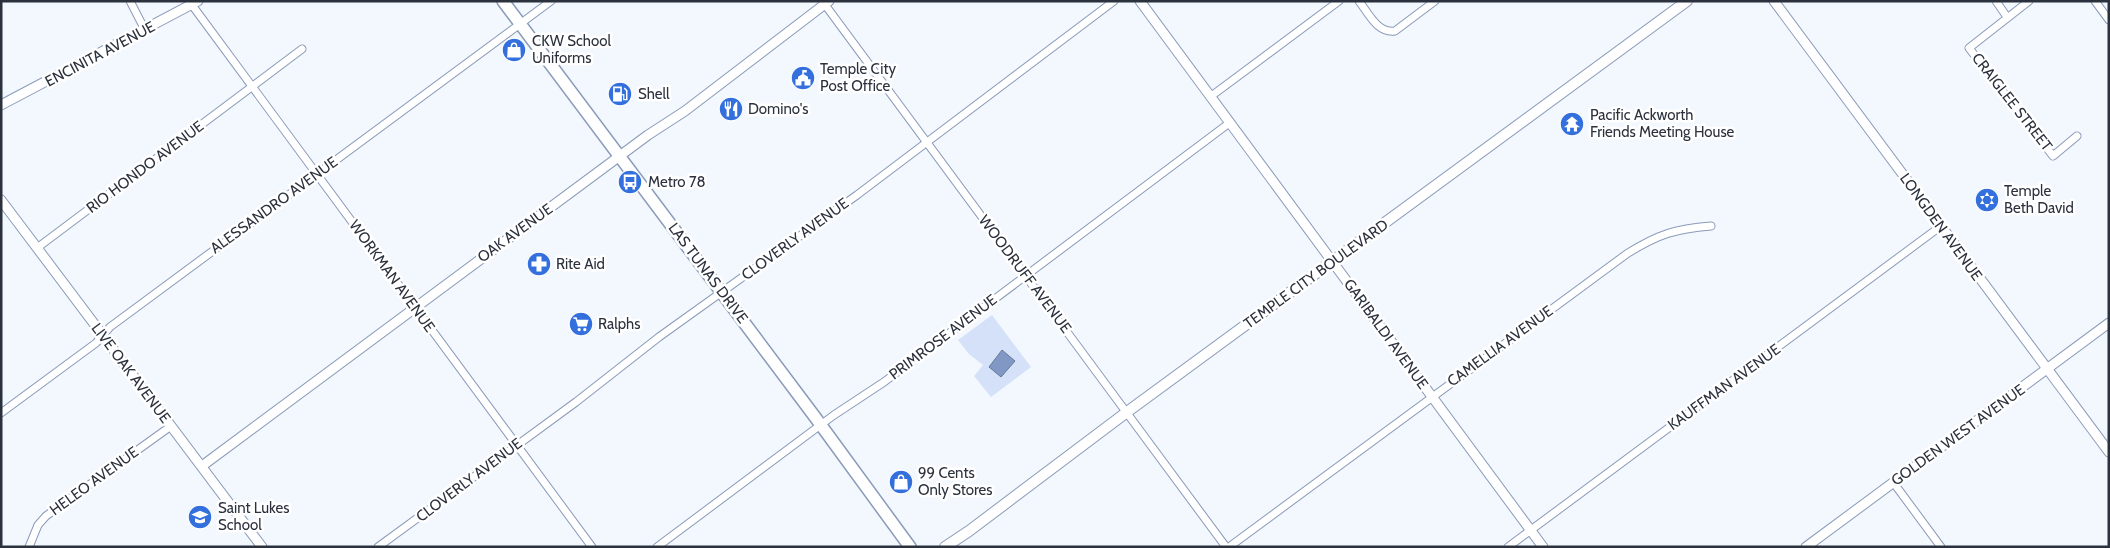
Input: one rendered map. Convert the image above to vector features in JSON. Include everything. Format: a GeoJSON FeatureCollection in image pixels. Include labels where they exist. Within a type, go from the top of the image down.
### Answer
{"type":"FeatureCollection","features":[{"type":"Feature","properties":{"kind":"main road","name":"LAS TUNAS DRIVE"},"geometry":{"type":"LineString","coordinates":[[503,1],[822,425],[910,547]]}},
{"type":"Feature","properties":{"kind":"main road","name":"TEMPLE CITY BOULEVARD"},"geometry":{"type":"LineString","coordinates":[[945,547],[1687,1]]}},
{"type":"Feature","properties":{"kind":"street"},"geometry":{"type":"LineString","coordinates":[[130,1],[145,30]]}},
{"type":"Feature","properties":{"kind":"street","name":"ALESSANDRO AVENUE"},"geometry":{"type":"LineString","coordinates":[[1,413],[96,343],[102,334],[316,173],[550,1]]}},
{"type":"Feature","properties":{"kind":"street","name":"CLOVERLY AVENUE"},"geometry":{"type":"LineString","coordinates":[[378,547],[857,194],[1114,1]]}},
{"type":"Feature","properties":{"kind":"street","name":"GARIBALDI AVENUE"},"geometry":{"type":"LineString","coordinates":[[1140,1],[1228,124],[1543,547]]}},
{"type":"Feature","properties":{"kind":"street"},"geometry":{"type":"LineString","coordinates":[[1210,97],[1338,1]]}},
{"type":"Feature","properties":{"kind":"street"},"geometry":{"type":"LineString","coordinates":[[1359,1],[1380,29],[1388,32],[1395,31],[1435,1]]}},
{"type":"Feature","properties":{"kind":"street","name":"LONGDEN AVENUE"},"geometry":{"type":"LineString","coordinates":[[1774,1],[2109,452]]}},
{"type":"Feature","properties":{"kind":"street"},"geometry":{"type":"LineString","coordinates":[[1996,1],[2007,17],[2029,1]]}},
{"type":"Feature","properties":{"kind":"street"},"geometry":{"type":"LineString","coordinates":[[2095,1],[2109,20]]}},
{"type":"Feature","properties":{"kind":"street","name":"WOODRUFF AVENUE"},"geometry":{"type":"LineString","coordinates":[[826,2],[1227,547]]}},
{"type":"Feature","properties":{"kind":"street","name":"OAK AVENUE"},"geometry":{"type":"LineString","coordinates":[[202,466],[620,156],[718,86],[826,2]]}},
{"type":"Feature","properties":{"kind":"street","name":"ENCINITA AVENUE"},"geometry":{"type":"LineString","coordinates":[[1,105],[195,3]]}},
{"type":"Feature","properties":{"kind":"street","name":"WORKMAN AVENUE"},"geometry":{"type":"LineString","coordinates":[[195,3],[252,87],[592,547]]}},
{"type":"Feature","properties":{"kind":"street","name":"CRAIGLEE STREET"},"geometry":{"type":"LineString","coordinates":[[2007,17],[1969,48],[2053,156],[2077,136]]}},
{"type":"Feature","properties":{"kind":"street","name":"RIO HONDO AVENUE"},"geometry":{"type":"LineString","coordinates":[[37,248],[302,49]]}},
{"type":"Feature","properties":{"kind":"street","name":"PRIMROSE AVENUE"},"geometry":{"type":"LineString","coordinates":[[657,547],[822,425],[874,389],[1228,124]]}},
{"type":"Feature","properties":{"kind":"street","name":"LIVE OAK AVENUE"},"geometry":{"type":"LineString","coordinates":[[1,200],[262,547]]}},
{"type":"Feature","properties":{"kind":"street","name":"CAMELLIA AVENUE"},"geometry":{"type":"LineString","coordinates":[[1227,547],[1628,253],[1671,231],[1711,226]]}},
{"type":"Feature","properties":{"kind":"street","name":"KAUFFMAN AVENUE"},"geometry":{"type":"LineString","coordinates":[[1508,547],[1941,226]]}},
{"type":"Feature","properties":{"kind":"street","name":"GOLDEN WEST AVENUE"},"geometry":{"type":"LineString","coordinates":[[1806,547],[2109,323]]}},
{"type":"Feature","properties":{"kind":"street","name":"HELEO AVENUE"},"geometry":{"type":"LineString","coordinates":[[29,547],[38,525],[46,516],[171,426]]}},
{"type":"Feature","properties":{"kind":"street"},"geometry":{"type":"LineString","coordinates":[[1893,482],[1941,547]]}},
{"type":"Feature","properties":{"kind":"shaded area"},"geometry":{"type":"Polygon","coordinates":[[[992,315],[1031,367],[991,397],[974,376],[983,365],[969,354],[958,340],[992,315]]]}},
{"type":"Feature","properties":{"kind":"water"},"geometry":{"type":"Polygon","coordinates":[[[1002,350],[1015,361],[1001,377],[989,367],[1002,350]]]}},
{"type":"Feature","properties":{"kind":"place","name":"CKW School Uniforms"},"geometry":{"type":"Point","coordinates":[514,50]}},
{"type":"Feature","properties":{"kind":"place","name":"Temple City Post Office"},"geometry":{"type":"Point","coordinates":[803,78]}},
{"type":"Feature","properties":{"kind":"place","name":"Shell"},"geometry":{"type":"Point","coordinates":[620,94]}},
{"type":"Feature","properties":{"kind":"place","name":"Domino's"},"geometry":{"type":"Point","coordinates":[731,109]}},
{"type":"Feature","properties":{"kind":"place","name":"Pacific Ackworth Friends Meeting House"},"geometry":{"type":"Point","coordinates":[1572,124]}},
{"type":"Feature","properties":{"kind":"place","name":"Metro 78"},"geometry":{"type":"Point","coordinates":[630,182]}},
{"type":"Feature","properties":{"kind":"place","name":"Temple Beth David"},"geometry":{"type":"Point","coordinates":[1987,200]}},
{"type":"Feature","properties":{"kind":"place","name":"Rite Aid"},"geometry":{"type":"Point","coordinates":[539,264]}},
{"type":"Feature","properties":{"kind":"place","name":"Ralphs"},"geometry":{"type":"Point","coordinates":[581,324]}},
{"type":"Feature","properties":{"kind":"place","name":"99 Cents Only Stores"},"geometry":{"type":"Point","coordinates":[901,482]}},
{"type":"Feature","properties":{"kind":"place","name":"Saint Lukes School"},"geometry":{"type":"Point","coordinates":[200,517]}}]}
